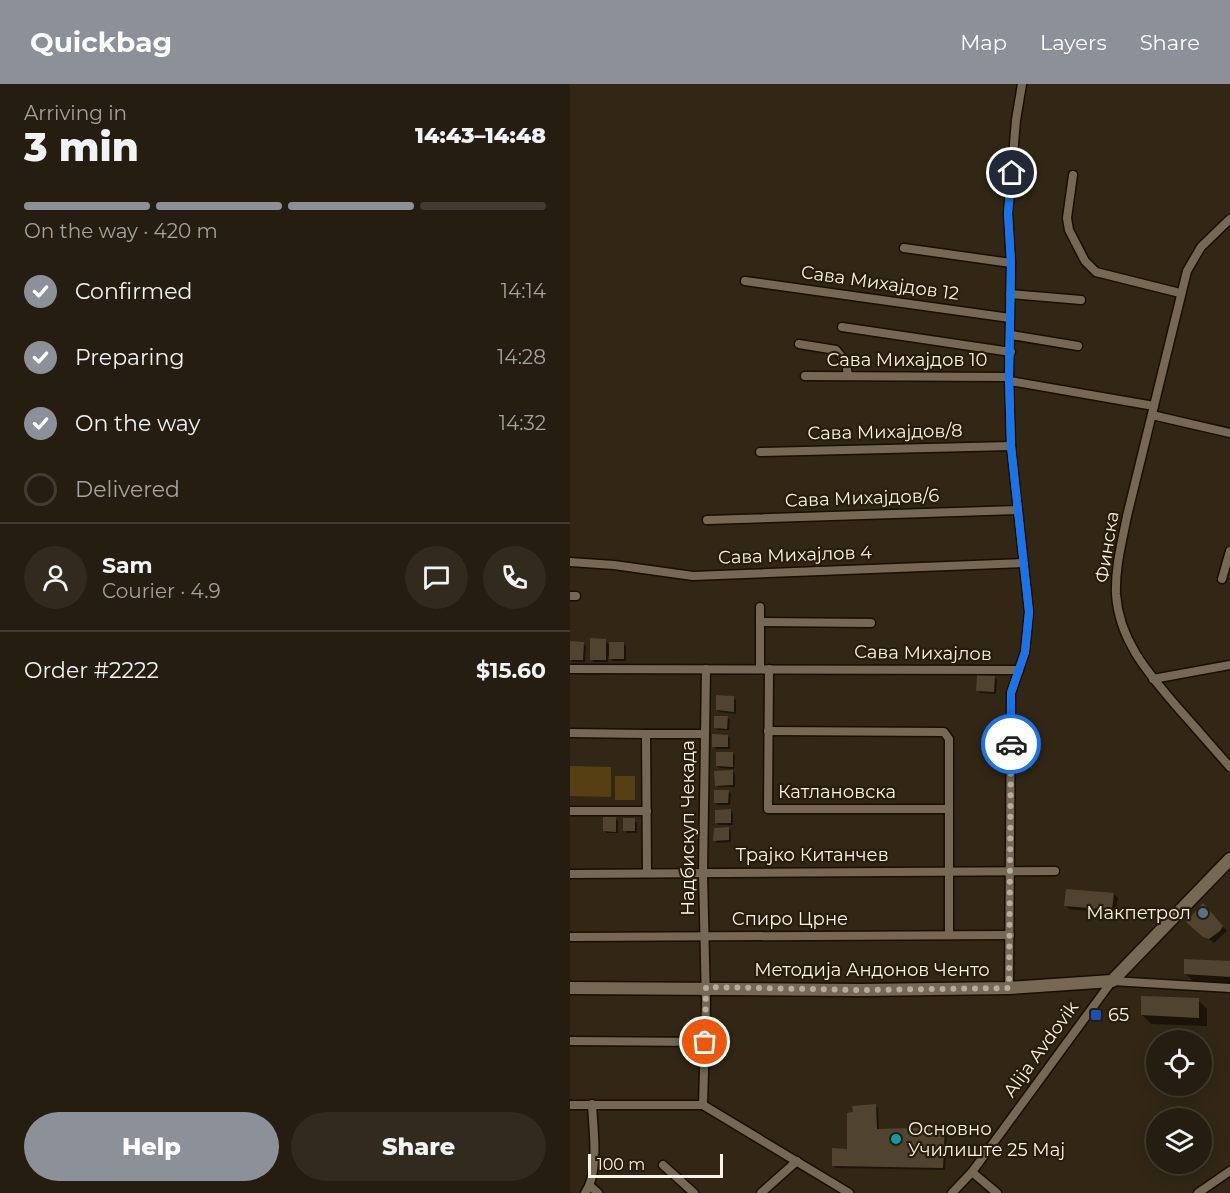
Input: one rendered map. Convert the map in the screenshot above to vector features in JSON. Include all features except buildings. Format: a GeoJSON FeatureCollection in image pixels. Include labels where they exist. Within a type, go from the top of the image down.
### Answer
{"type":"FeatureCollection","features":[{"type":"Feature","properties":{"kind":"main road"},"geometry":{"type":"LineString","coordinates":[[1112,981],[1230,859]]}},
{"type":"Feature","properties":{"kind":"main road","name":"Методија Андонов Ченто"},"geometry":{"type":"LineString","coordinates":[[570,988],[706,987],[861,990],[1009,988],[1112,981]]}},
{"type":"Feature","properties":{"kind":"street"},"geometry":{"type":"LineString","coordinates":[[1009,988],[1011,693],[1025,652],[1029,612],[1011,446],[1009,379],[1011,263],[1008,213],[1016,120],[1022,84]]}},
{"type":"Feature","properties":{"kind":"street"},"geometry":{"type":"LineString","coordinates":[[1073,175],[1068,224],[1085,261],[1096,272],[1180,293]]}},
{"type":"Feature","properties":{"kind":"street","name":"Финска"},"geometry":{"type":"LineString","coordinates":[[1230,219],[1201,247],[1187,271],[1180,293],[1119,553],[1116,594],[1119,617],[1128,641],[1153,679],[1230,767]]}},
{"type":"Feature","properties":{"kind":"street"},"geometry":{"type":"LineString","coordinates":[[904,248],[1011,263]]}},
{"type":"Feature","properties":{"kind":"street","name":"Сава Михајдов 12"},"geometry":{"type":"LineString","coordinates":[[745,281],[1010,318]]}},
{"type":"Feature","properties":{"kind":"street"},"geometry":{"type":"LineString","coordinates":[[1010,294],[1081,300]]}},
{"type":"Feature","properties":{"kind":"street","name":"Сава Михајдов 10"},"geometry":{"type":"LineString","coordinates":[[842,327],[1011,352]]}},
{"type":"Feature","properties":{"kind":"street"},"geometry":{"type":"LineString","coordinates":[[1011,335],[1078,346]]}},
{"type":"Feature","properties":{"kind":"street"},"geometry":{"type":"LineString","coordinates":[[799,344],[836,350],[846,362],[848,376]]}},
{"type":"Feature","properties":{"kind":"street","name":"Сава Михајдов 10"},"geometry":{"type":"LineString","coordinates":[[805,376],[1009,379],[1153,410]]}},
{"type":"Feature","properties":{"kind":"street"},"geometry":{"type":"LineString","coordinates":[[1153,410],[1230,433]]}},
{"type":"Feature","properties":{"kind":"street","name":"Сава Михајдов/8"},"geometry":{"type":"LineString","coordinates":[[760,452],[1011,446]]}},
{"type":"Feature","properties":{"kind":"street","name":"Сава Михајдов/6"},"geometry":{"type":"LineString","coordinates":[[707,520],[1017,510]]}},
{"type":"Feature","properties":{"kind":"street"},"geometry":{"type":"LineString","coordinates":[[1222,579],[1230,551]]}},
{"type":"Feature","properties":{"kind":"street","name":"Сава Михајлов 4"},"geometry":{"type":"LineString","coordinates":[[570,562],[614,565],[693,576],[1023,563]]}},
{"type":"Feature","properties":{"kind":"street"},"geometry":{"type":"LineString","coordinates":[[760,607],[765,669]]}},
{"type":"Feature","properties":{"kind":"street","name":"Сава Михајлов"},"geometry":{"type":"LineString","coordinates":[[760,622],[871,623]]}},
{"type":"Feature","properties":{"kind":"street"},"geometry":{"type":"LineString","coordinates":[[1153,679],[1230,665]]}},
{"type":"Feature","properties":{"kind":"street","name":"Сава Михајлов"},"geometry":{"type":"LineString","coordinates":[[570,669],[1019,670]]}},
{"type":"Feature","properties":{"kind":"street","name":"Надбискуп Чекада"},"geometry":{"type":"LineString","coordinates":[[704,1105],[706,987],[703,873],[706,669]]}},
{"type":"Feature","properties":{"kind":"street","name":"Катлановска"},"geometry":{"type":"LineString","coordinates":[[765,669],[768,809],[948,809]]}},
{"type":"Feature","properties":{"kind":"street"},"geometry":{"type":"LineString","coordinates":[[768,731],[944,732],[949,738],[949,935]]}},
{"type":"Feature","properties":{"kind":"street"},"geometry":{"type":"LineString","coordinates":[[570,733],[705,734]]}},
{"type":"Feature","properties":{"kind":"street"},"geometry":{"type":"LineString","coordinates":[[646,734],[646,873]]}},
{"type":"Feature","properties":{"kind":"street"},"geometry":{"type":"LineString","coordinates":[[570,810],[647,811]]}},
{"type":"Feature","properties":{"kind":"street","name":"Трајко Китанчев"},"geometry":{"type":"LineString","coordinates":[[570,874],[1055,871]]}},
{"type":"Feature","properties":{"kind":"street","name":"Спиро Црне"},"geometry":{"type":"LineString","coordinates":[[570,937],[1010,935]]}},
{"type":"Feature","properties":{"kind":"street"},"geometry":{"type":"LineString","coordinates":[[1112,981],[1230,988]]}},
{"type":"Feature","properties":{"kind":"street","name":"Alija Avdovik"},"geometry":{"type":"LineString","coordinates":[[952,1193],[972,1172],[1112,981]]}},
{"type":"Feature","properties":{"kind":"street"},"geometry":{"type":"LineString","coordinates":[[570,1041],[705,1042]]}},
{"type":"Feature","properties":{"kind":"street"},"geometry":{"type":"LineString","coordinates":[[592,1104],[594,1167],[588,1190],[598,1193]]}},
{"type":"Feature","properties":{"kind":"street"},"geometry":{"type":"LineString","coordinates":[[570,1105],[704,1105],[849,1193]]}},
{"type":"Feature","properties":{"kind":"street"},"geometry":{"type":"LineString","coordinates":[[761,1193],[797,1161]]}},
{"type":"Feature","properties":{"kind":"street"},"geometry":{"type":"LineString","coordinates":[[663,1165],[694,1193]]}},
{"type":"Feature","properties":{"kind":"street"},"geometry":{"type":"LineString","coordinates":[[1198,1193],[1230,1171]]}},
{"type":"Feature","properties":{"kind":"street"},"geometry":{"type":"LineString","coordinates":[[972,1172],[997,1193]]}},
{"type":"Feature","properties":{"kind":"shaded area"},"geometry":{"type":"Polygon","coordinates":[[[570,766],[611,767],[611,797],[570,796],[570,766]]]}},
{"type":"Feature","properties":{"kind":"shaded area"},"geometry":{"type":"Polygon","coordinates":[[[615,776],[635,776],[635,800],[615,800],[615,776]]]}},
{"type":"Feature","properties":{"kind":"way so far"},"geometry":{"type":"LineString","coordinates":[[705,1042],[706,987],[861,990],[1009,988],[1011,744]]}},
{"type":"Feature","properties":{"kind":"place","name":"Макпетрол"},"geometry":{"type":"Point","coordinates":[1203,913]}},
{"type":"Feature","properties":{"kind":"place","name":"65"},"geometry":{"type":"Point","coordinates":[1096,1015]}},
{"type":"Feature","properties":{"kind":"place","name":"Основно Училиште 25 Мај"},"geometry":{"type":"Point","coordinates":[896,1139]}},
{"type":"Feature","properties":{"kind":"route"},"geometry":{"type":"LineString","coordinates":[[1011,744],[1011,693],[1025,652],[1029,612],[1011,446],[1009,377],[1011,263],[1008,213],[1012,173]]}}]}
